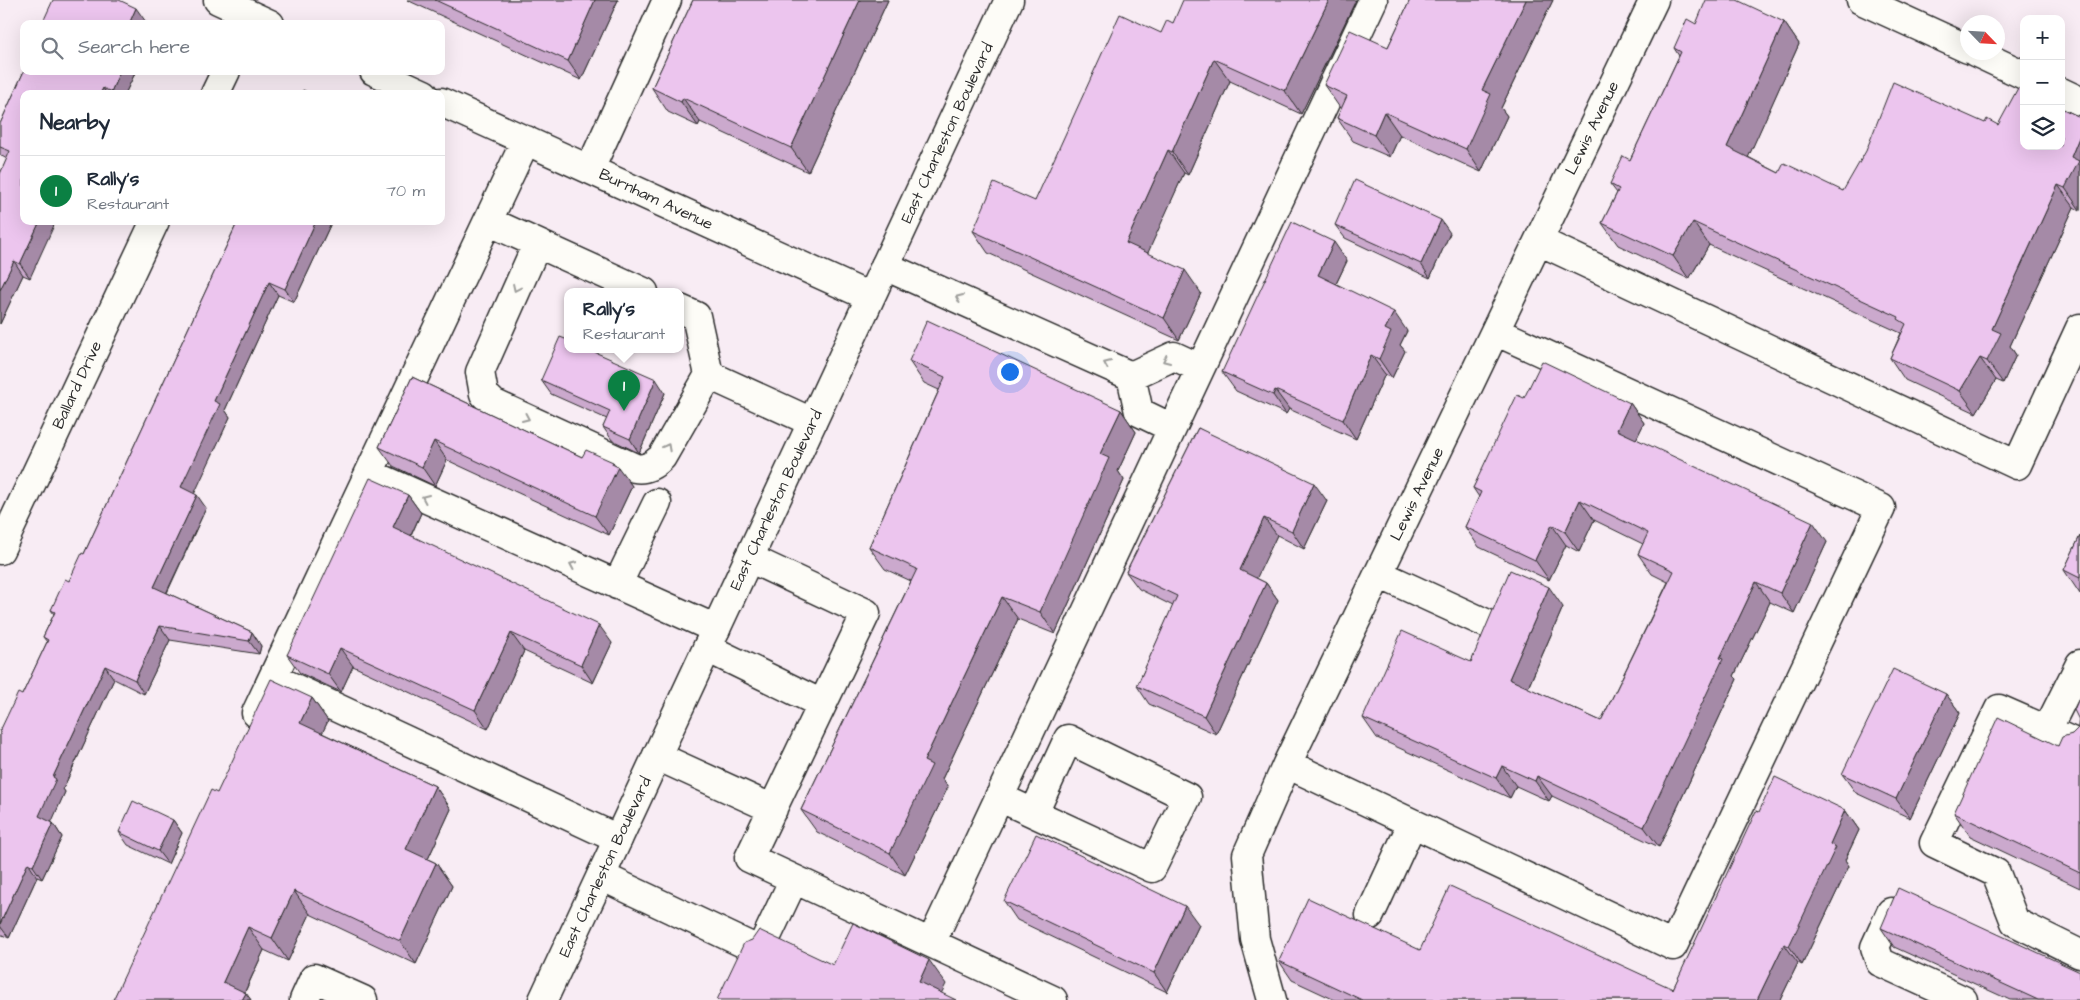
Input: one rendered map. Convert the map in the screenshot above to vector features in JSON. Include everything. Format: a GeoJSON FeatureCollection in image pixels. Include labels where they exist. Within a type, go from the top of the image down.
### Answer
{"type":"FeatureCollection","features":[{"type":"Feature","properties":{"kind":"street"},"geometry":{"type":"LineString","coordinates":[[218,0],[255,20]]}},
{"type":"Feature","properties":{"kind":"street"},"geometry":{"type":"LineString","coordinates":[[590,169],[667,0]]}},
{"type":"Feature","properties":{"kind":"street","name":"East Charleston Boulevard"},"geometry":{"type":"LineString","coordinates":[[547,999],[618,839],[1009,0]]}},
{"type":"Feature","properties":{"kind":"street"},"geometry":{"type":"LineString","coordinates":[[931,943],[1373,0]]}},
{"type":"Feature","properties":{"kind":"street","name":"Lewis Avenue"},"geometry":{"type":"LineString","coordinates":[[1272,1000],[1255,940],[1247,855],[1287,764],[1654,0]]}},
{"type":"Feature","properties":{"kind":"street"},"geometry":{"type":"LineString","coordinates":[[1861,0],[1960,45]]}},
{"type":"Feature","properties":{"kind":"street"},"geometry":{"type":"LineString","coordinates":[[1992,60],[2020,73]]}},
{"type":"Feature","properties":{"kind":"street"},"geometry":{"type":"LineString","coordinates":[[217,90],[224,75]]}},
{"type":"Feature","properties":{"kind":"street"},"geometry":{"type":"LineString","coordinates":[[383,75],[415,90]]}},
{"type":"Feature","properties":{"kind":"street"},"geometry":{"type":"LineString","coordinates":[[2065,94],[2080,101]]}},
{"type":"Feature","properties":{"kind":"street","name":"Burnham Avenue"},"geometry":{"type":"LineString","coordinates":[[445,104],[870,297]]}},
{"type":"Feature","properties":{"kind":"street"},"geometry":{"type":"LineString","coordinates":[[244,740],[526,140]]}},
{"type":"Feature","properties":{"kind":"street"},"geometry":{"type":"LineString","coordinates":[[488,222],[635,288]]}},
{"type":"Feature","properties":{"kind":"street","name":"Ballard Drive"},"geometry":{"type":"LineString","coordinates":[[0,550],[153,225]]}},
{"type":"Feature","properties":{"kind":"street"},"geometry":{"type":"LineString","coordinates":[[1539,241],[2017,465],[2080,328]]}},
{"type":"Feature","properties":{"kind":"street"},"geometry":{"type":"LineString","coordinates":[[536,244],[480,372],[484,394],[492,403],[635,468],[642,469],[654,465],[662,457],[709,375],[696,316],[684,311]]}},
{"type":"Feature","properties":{"kind":"street"},"geometry":{"type":"LineString","coordinates":[[885,266],[1132,376],[1174,356],[1200,368]]}},
{"type":"Feature","properties":{"kind":"street"},"geometry":{"type":"LineString","coordinates":[[1287,764],[1673,946],[1881,508],[1495,331]]}},
{"type":"Feature","properties":{"kind":"street"},"geometry":{"type":"LineString","coordinates":[[709,375],[812,422]]}},
{"type":"Feature","properties":{"kind":"street"},"geometry":{"type":"LineString","coordinates":[[1132,376],[1139,412],[1172,428]]}},
{"type":"Feature","properties":{"kind":"street"},"geometry":{"type":"LineString","coordinates":[[369,473],[617,585],[822,704]]}},
{"type":"Feature","properties":{"kind":"street"},"geometry":{"type":"LineString","coordinates":[[617,585],[657,503]]}},
{"type":"Feature","properties":{"kind":"street"},"geometry":{"type":"LineString","coordinates":[[748,558],[866,613],[749,858],[1053,1000]]}},
{"type":"Feature","properties":{"kind":"street"},"geometry":{"type":"LineString","coordinates":[[1378,574],[1492,626]]}},
{"type":"Feature","properties":{"kind":"street"},"geometry":{"type":"LineString","coordinates":[[2048,730],[2080,664]]}},
{"type":"Feature","properties":{"kind":"street"},"geometry":{"type":"LineString","coordinates":[[273,678],[618,839]]}},
{"type":"Feature","properties":{"kind":"street"},"geometry":{"type":"LineString","coordinates":[[2080,745],[2000,709],[1934,843],[1996,873],[2015,922],[2080,954]]}},
{"type":"Feature","properties":{"kind":"street"},"geometry":{"type":"LineString","coordinates":[[999,797],[1034,814],[1152,868],[1187,797],[1068,739],[1034,814]]}},
{"type":"Feature","properties":{"kind":"street"},"geometry":{"type":"LineString","coordinates":[[657,756],[773,809]]}},
{"type":"Feature","properties":{"kind":"street"},"geometry":{"type":"LineString","coordinates":[[1370,915],[1412,824]]}},
{"type":"Feature","properties":{"kind":"street"},"geometry":{"type":"LineString","coordinates":[[601,876],[760,951],[794,879]]}},
{"type":"Feature","properties":{"kind":"street"},"geometry":{"type":"LineString","coordinates":[[1891,912],[1875,947],[1880,962],[1964,1000]]}},
{"type":"Feature","properties":{"kind":"street"},"geometry":{"type":"LineString","coordinates":[[304,1000],[314,978],[363,1000]]}},
{"type":"Feature","properties":{"kind":"building"},"geometry":{"type":"Polygon","coordinates":[[[53,0],[119,0],[136,8],[131,20],[44,20],[53,0]]]}},
{"type":"Feature","properties":{"kind":"building"},"geometry":{"type":"Polygon","coordinates":[[[435,0],[595,0],[568,61],[435,0]]]}},
{"type":"Feature","properties":{"kind":"building"},"geometry":{"type":"Polygon","coordinates":[[[693,0],[860,0],[791,148],[683,98],[681,102],[652,88],[693,0]]]}},
{"type":"Feature","properties":{"kind":"building"},"geometry":{"type":"Polygon","coordinates":[[[1183,0],[1329,0],[1285,91],[1214,59],[1172,152],[1168,150],[1126,243],[1185,270],[1164,318],[973,231],[994,183],[1035,201],[1120,14],[1161,33],[1167,20],[1173,23],[1183,0]]]}},
{"type":"Feature","properties":{"kind":"building"},"geometry":{"type":"Polygon","coordinates":[[[1410,0],[1526,0],[1482,90],[1491,94],[1466,149],[1384,112],[1374,135],[1337,118],[1347,96],[1324,85],[1350,30],[1388,47],[1410,0]]]}},
{"type":"Feature","properties":{"kind":"building"},"geometry":{"type":"Polygon","coordinates":[[[1706,0],[1737,0],[1784,22],[1727,147],[1779,173],[1784,163],[1843,191],[1866,151],[1893,82],[1985,123],[1987,119],[1998,125],[2018,88],[2020,89],[2020,150],[2065,150],[2065,110],[2080,117],[2080,135],[2071,157],[2079,161],[2065,188],[2058,185],[1992,329],[2001,333],[1987,361],[1980,358],[1960,391],[1890,358],[1906,324],[1898,319],[1899,317],[1693,222],[1673,256],[1602,223],[1619,189],[1610,184],[1623,156],[1630,160],[1681,52],[1674,48],[1687,19],[1696,24],[1706,0]]]}},
{"type":"Feature","properties":{"kind":"building"},"geometry":{"type":"Polygon","coordinates":[[[22,75],[118,75],[112,90],[103,88],[102,90],[20,90],[20,225],[38,225],[20,264],[14,261],[0,290],[0,174],[10,151],[0,147],[0,124],[22,75]]]}},
{"type":"Feature","properties":{"kind":"building"},"geometry":{"type":"Polygon","coordinates":[[[1355,180],[1441,220],[1421,264],[1335,225],[1355,180]]]}},
{"type":"Feature","properties":{"kind":"building"},"geometry":{"type":"Polygon","coordinates":[[[1292,222],[1334,242],[1318,275],[1394,312],[1385,329],[1391,332],[1379,359],[1371,355],[1343,420],[1275,390],[1273,395],[1222,372],[1292,222]]]}},
{"type":"Feature","properties":{"kind":"building"},"geometry":{"type":"Polygon","coordinates":[[[236,225],[314,225],[285,289],[269,282],[214,401],[220,404],[181,487],[197,495],[154,587],[252,632],[249,641],[160,626],[135,680],[105,666],[53,777],[56,779],[39,816],[53,823],[33,866],[28,863],[0,924],[0,731],[18,693],[22,695],[48,640],[43,637],[55,612],[51,610],[65,579],[69,581],[82,553],[84,554],[236,225]]]}},
{"type":"Feature","properties":{"kind":"building"},"geometry":{"type":"Polygon","coordinates":[[[927,320],[1121,410],[1100,454],[1109,458],[1040,612],[1002,597],[924,761],[932,765],[890,853],[801,810],[917,569],[869,547],[945,377],[909,361],[927,320]]]}},
{"type":"Feature","properties":{"kind":"building"},"geometry":{"type":"Polygon","coordinates":[[[560,337],[564,338],[564,353],[597,353],[656,379],[630,439],[603,427],[610,411],[541,380],[560,337]]]}},
{"type":"Feature","properties":{"kind":"building"},"geometry":{"type":"Polygon","coordinates":[[[1542,361],[1630,403],[1617,430],[1813,522],[1780,593],[1756,582],[1720,658],[1723,659],[1644,827],[1537,776],[1535,781],[1502,766],[1496,778],[1363,718],[1402,631],[1471,662],[1510,570],[1549,587],[1509,679],[1601,721],[1674,571],[1638,554],[1648,533],[1580,500],[1565,532],[1552,525],[1535,560],[1465,527],[1481,492],[1473,488],[1517,395],[1524,398],[1542,361]]]}},
{"type":"Feature","properties":{"kind":"building"},"geometry":{"type":"Polygon","coordinates":[[[412,377],[582,457],[586,450],[613,462],[612,464],[618,467],[595,516],[434,441],[422,467],[379,447],[412,377]]]}},
{"type":"Feature","properties":{"kind":"building"},"geometry":{"type":"Polygon","coordinates":[[[1198,428],[1314,483],[1292,531],[1264,518],[1240,570],[1266,583],[1204,716],[1137,686],[1177,596],[1126,572],[1198,428]]]}},
{"type":"Feature","properties":{"kind":"building"},"geometry":{"type":"Polygon","coordinates":[[[370,478],[408,495],[393,527],[599,625],[581,665],[511,633],[475,710],[340,648],[328,674],[287,655],[370,478]]]}},
{"type":"Feature","properties":{"kind":"building"},"geometry":{"type":"Polygon","coordinates":[[[2080,536],[2080,578],[2064,570],[2080,536]]]}},
{"type":"Feature","properties":{"kind":"building"},"geometry":{"type":"Polygon","coordinates":[[[1893,669],[1946,694],[1896,799],[1842,774],[1893,669]]]}},
{"type":"Feature","properties":{"kind":"building"},"geometry":{"type":"Polygon","coordinates":[[[271,679],[312,698],[300,723],[435,786],[406,849],[436,863],[400,941],[294,891],[272,938],[248,927],[223,982],[246,993],[242,1000],[113,1000],[211,790],[217,793],[271,679]]]}},
{"type":"Feature","properties":{"kind":"building"},"geometry":{"type":"Polygon","coordinates":[[[2080,696],[2080,873],[1954,813],[1998,717],[2058,746],[2062,737],[2072,734],[2078,728],[2079,720],[2074,710],[2080,696]]]}},
{"type":"Feature","properties":{"kind":"building"},"geometry":{"type":"Polygon","coordinates":[[[1775,777],[1845,810],[1830,844],[1836,847],[1789,946],[1784,944],[1757,1000],[1362,1000],[1279,961],[1308,898],[1420,950],[1450,886],[1673,989],[1756,811],[1759,812],[1775,777]]]}},
{"type":"Feature","properties":{"kind":"building"},"geometry":{"type":"Polygon","coordinates":[[[133,801],[173,820],[158,851],[119,832],[133,801]]]}},
{"type":"Feature","properties":{"kind":"building"},"geometry":{"type":"Polygon","coordinates":[[[1036,834],[1185,906],[1154,973],[1004,901],[1036,834]]]}},
{"type":"Feature","properties":{"kind":"building"},"geometry":{"type":"Polygon","coordinates":[[[1898,888],[2080,972],[2080,1000],[2038,1000],[1881,928],[1898,888]]]}},
{"type":"Feature","properties":{"kind":"building"},"geometry":{"type":"Polygon","coordinates":[[[853,923],[929,960],[919,982],[956,1000],[717,1000],[744,943],[752,940],[759,930],[833,965],[853,923]]]}},
{"type":"Feature","properties":{"kind":"place","name":"Rally's"},"geometry":{"type":"Point","coordinates":[624,411]}}]}
